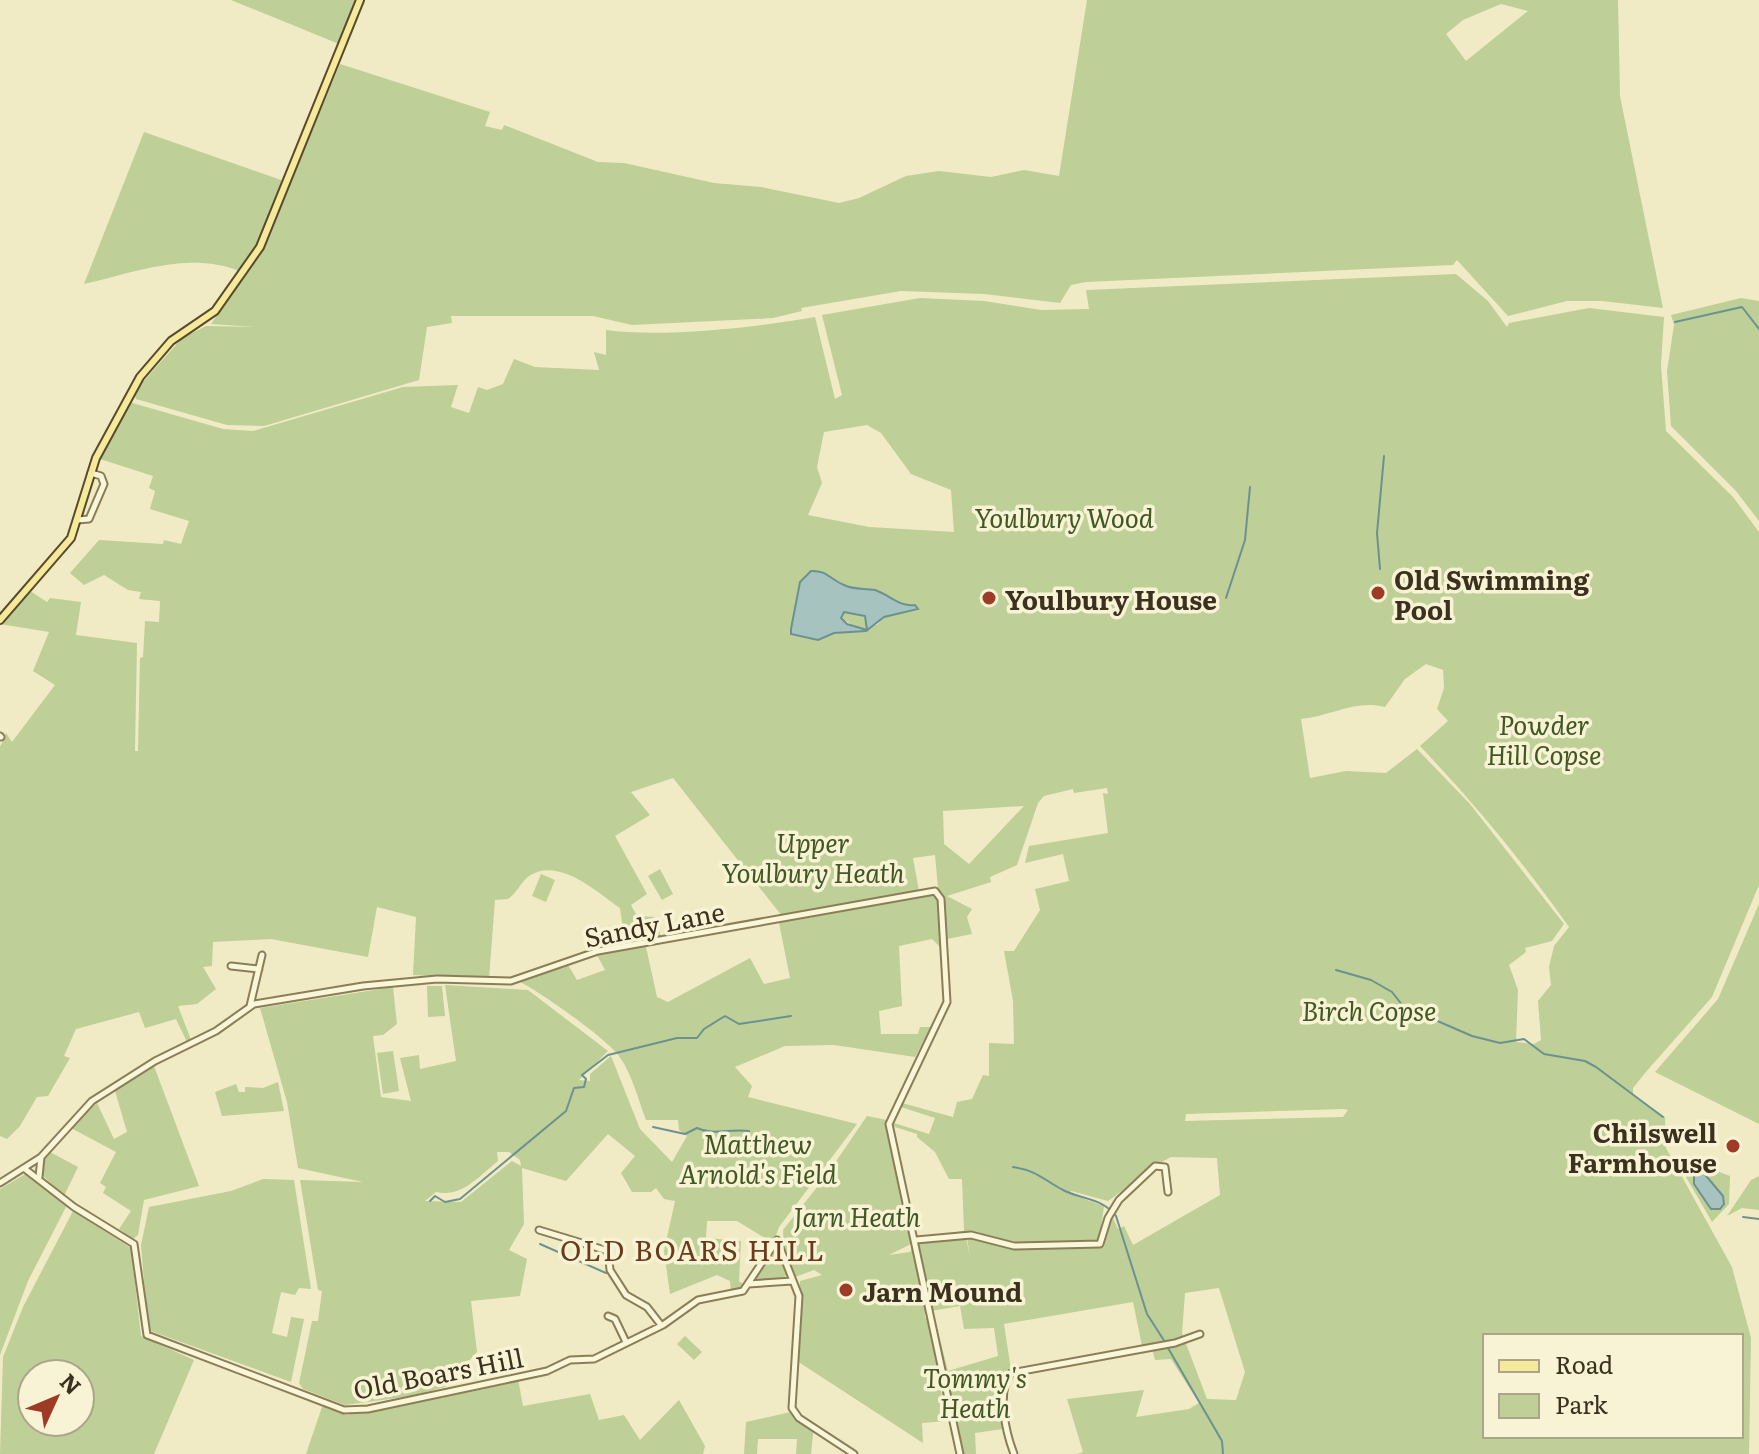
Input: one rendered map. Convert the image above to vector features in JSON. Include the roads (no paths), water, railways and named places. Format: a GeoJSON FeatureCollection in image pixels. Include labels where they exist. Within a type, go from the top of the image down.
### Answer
{"type":"FeatureCollection","features":[{"type":"Feature","properties":{"kind":"main road"},"geometry":{"type":"LineString","coordinates":[[0,620],[62,552],[77,520],[90,473],[126,397],[171,341],[215,311],[260,247],[360,0]]}},
{"type":"Feature","properties":{"kind":"street"},"geometry":{"type":"LineString","coordinates":[[77,520],[89,519],[104,484],[101,476],[90,473]]}},
{"type":"Feature","properties":{"kind":"street","name":"Sandy Lane"},"geometry":{"type":"LineString","coordinates":[[250,1007],[363,986],[437,979],[520,979],[598,951],[935,891],[939,895],[947,1002],[889,1124],[916,1240]]}},
{"type":"Feature","properties":{"kind":"street"},"geometry":{"type":"LineString","coordinates":[[0,1183],[41,1157],[92,1101],[155,1061],[216,1031],[250,1007],[262,955]]}},
{"type":"Feature","properties":{"kind":"street"},"geometry":{"type":"LineString","coordinates":[[231,966],[259,969]]}},
{"type":"Feature","properties":{"kind":"street"},"geometry":{"type":"LineString","coordinates":[[38,1178],[41,1157]]}},
{"type":"Feature","properties":{"kind":"street"},"geometry":{"type":"LineString","coordinates":[[960,1454],[916,1240],[971,1235],[1014,1246],[1100,1244],[1108,1218],[1119,1200],[1155,1166],[1165,1167],[1168,1192]]}},
{"type":"Feature","properties":{"kind":"street","name":"Old Boars Hill"},"geometry":{"type":"LineString","coordinates":[[25,1169],[74,1207],[134,1244],[147,1335],[344,1410],[368,1409],[547,1371],[570,1360],[594,1359],[661,1325],[698,1300],[728,1296],[743,1291],[748,1284],[792,1281]]}},
{"type":"Feature","properties":{"kind":"street"},"geometry":{"type":"LineString","coordinates":[[539,1230],[610,1254],[610,1270],[626,1295],[647,1307],[661,1325]]}},
{"type":"Feature","properties":{"kind":"street"},"geometry":{"type":"LineString","coordinates":[[748,1284],[776,1239],[799,1296],[792,1408],[799,1418],[854,1454]]}},
{"type":"Feature","properties":{"kind":"street"},"geometry":{"type":"LineString","coordinates":[[608,1316],[615,1319],[626,1342]]}},
{"type":"Feature","properties":{"kind":"street"},"geometry":{"type":"LineString","coordinates":[[1014,1454],[1005,1430],[1005,1380],[1011,1373],[1175,1343],[1200,1334]]}},
{"type":"Feature","properties":{"kind":"water"},"geometry":{"type":"Polygon","coordinates":[[[811,571],[821,572],[848,587],[875,590],[899,602],[915,605],[918,609],[884,617],[866,631],[834,633],[818,640],[791,634],[800,582],[811,571]],[[844,612],[841,618],[847,624],[867,630],[865,616],[844,612]]]}},
{"type":"Feature","properties":{"kind":"water"},"geometry":{"type":"Polygon","coordinates":[[[1702,1171],[1723,1196],[1724,1204],[1720,1209],[1711,1209],[1694,1184],[1694,1176],[1702,1171]]]}},
{"type":"Feature","properties":{"kind":"waterway"},"geometry":{"type":"LineString","coordinates":[[1675,322],[1742,307],[1759,329]]}},
{"type":"Feature","properties":{"kind":"waterway"},"geometry":{"type":"LineString","coordinates":[[1380,569],[1377,533],[1384,456]]}},
{"type":"Feature","properties":{"kind":"waterway"},"geometry":{"type":"LineString","coordinates":[[1226,598],[1245,540],[1250,487]]}},
{"type":"Feature","properties":{"kind":"waterway"},"geometry":{"type":"LineString","coordinates":[[1336,970],[1371,980],[1392,992],[1403,1006],[1472,1036],[1500,1043],[1524,1039],[1544,1054],[1585,1061],[1663,1117]]}},
{"type":"Feature","properties":{"kind":"waterway"},"geometry":{"type":"LineString","coordinates":[[430,1201],[435,1196],[445,1202],[460,1199],[566,1111],[574,1088],[584,1087],[586,1079],[582,1075],[608,1055],[677,1038],[697,1038],[704,1029],[725,1016],[739,1024],[791,1016]]}},
{"type":"Feature","properties":{"kind":"waterway"},"geometry":{"type":"LineString","coordinates":[[653,1127],[685,1134],[697,1128],[749,1131]]}},
{"type":"Feature","properties":{"kind":"waterway"},"geometry":{"type":"LineString","coordinates":[[1013,1167],[1029,1171],[1065,1191],[1111,1210],[1116,1216],[1147,1314],[1165,1342]]}},
{"type":"Feature","properties":{"kind":"waterway"},"geometry":{"type":"LineString","coordinates":[[1743,1217],[1759,1219]]}},
{"type":"Feature","properties":{"kind":"waterway"},"geometry":{"type":"LineString","coordinates":[[540,1244],[606,1273]]}},
{"type":"Feature","properties":{"kind":"waterway"},"geometry":{"type":"LineString","coordinates":[[1168,1348],[1222,1441],[1223,1454]]}},
{"type":"Feature","properties":{"kind":"place","name":"Old Swimming Pool"},"geometry":{"type":"Point","coordinates":[1378,593]}},
{"type":"Feature","properties":{"kind":"place","name":"Youlbury House"},"geometry":{"type":"Point","coordinates":[989,598]}},
{"type":"Feature","properties":{"kind":"place","name":"Chilswell Farmhouse"},"geometry":{"type":"Point","coordinates":[1733,1146]}},
{"type":"Feature","properties":{"kind":"place","name":"Jarn Mound"},"geometry":{"type":"Point","coordinates":[846,1290]}},
{"type":"Feature","properties":{"kind":"district","name":"OLD BOARS HILL"},"geometry":{"type":"Point","coordinates":[693,1249]}},
{"type":"Feature","properties":{"kind":"park label","name":"Youlbury Wood"},"geometry":{"type":"Point","coordinates":[1064,516]}},
{"type":"Feature","properties":{"kind":"park label","name":"Powder Hill Copse"},"geometry":{"type":"Point","coordinates":[1544,738]}},
{"type":"Feature","properties":{"kind":"park label","name":"Upper Youlbury Heath"},"geometry":{"type":"Point","coordinates":[813,856]}},
{"type":"Feature","properties":{"kind":"park label","name":"Birch Copse"},"geometry":{"type":"Point","coordinates":[1369,1009]}},
{"type":"Feature","properties":{"kind":"park label","name":"Matthew Arnold's Field"},"geometry":{"type":"Point","coordinates":[758,1157]}},
{"type":"Feature","properties":{"kind":"park label","name":"Jarn Heath"},"geometry":{"type":"Point","coordinates":[857,1215]}},
{"type":"Feature","properties":{"kind":"park label","name":"Tommy's Heath"},"geometry":{"type":"Point","coordinates":[975,1391]}}]}
